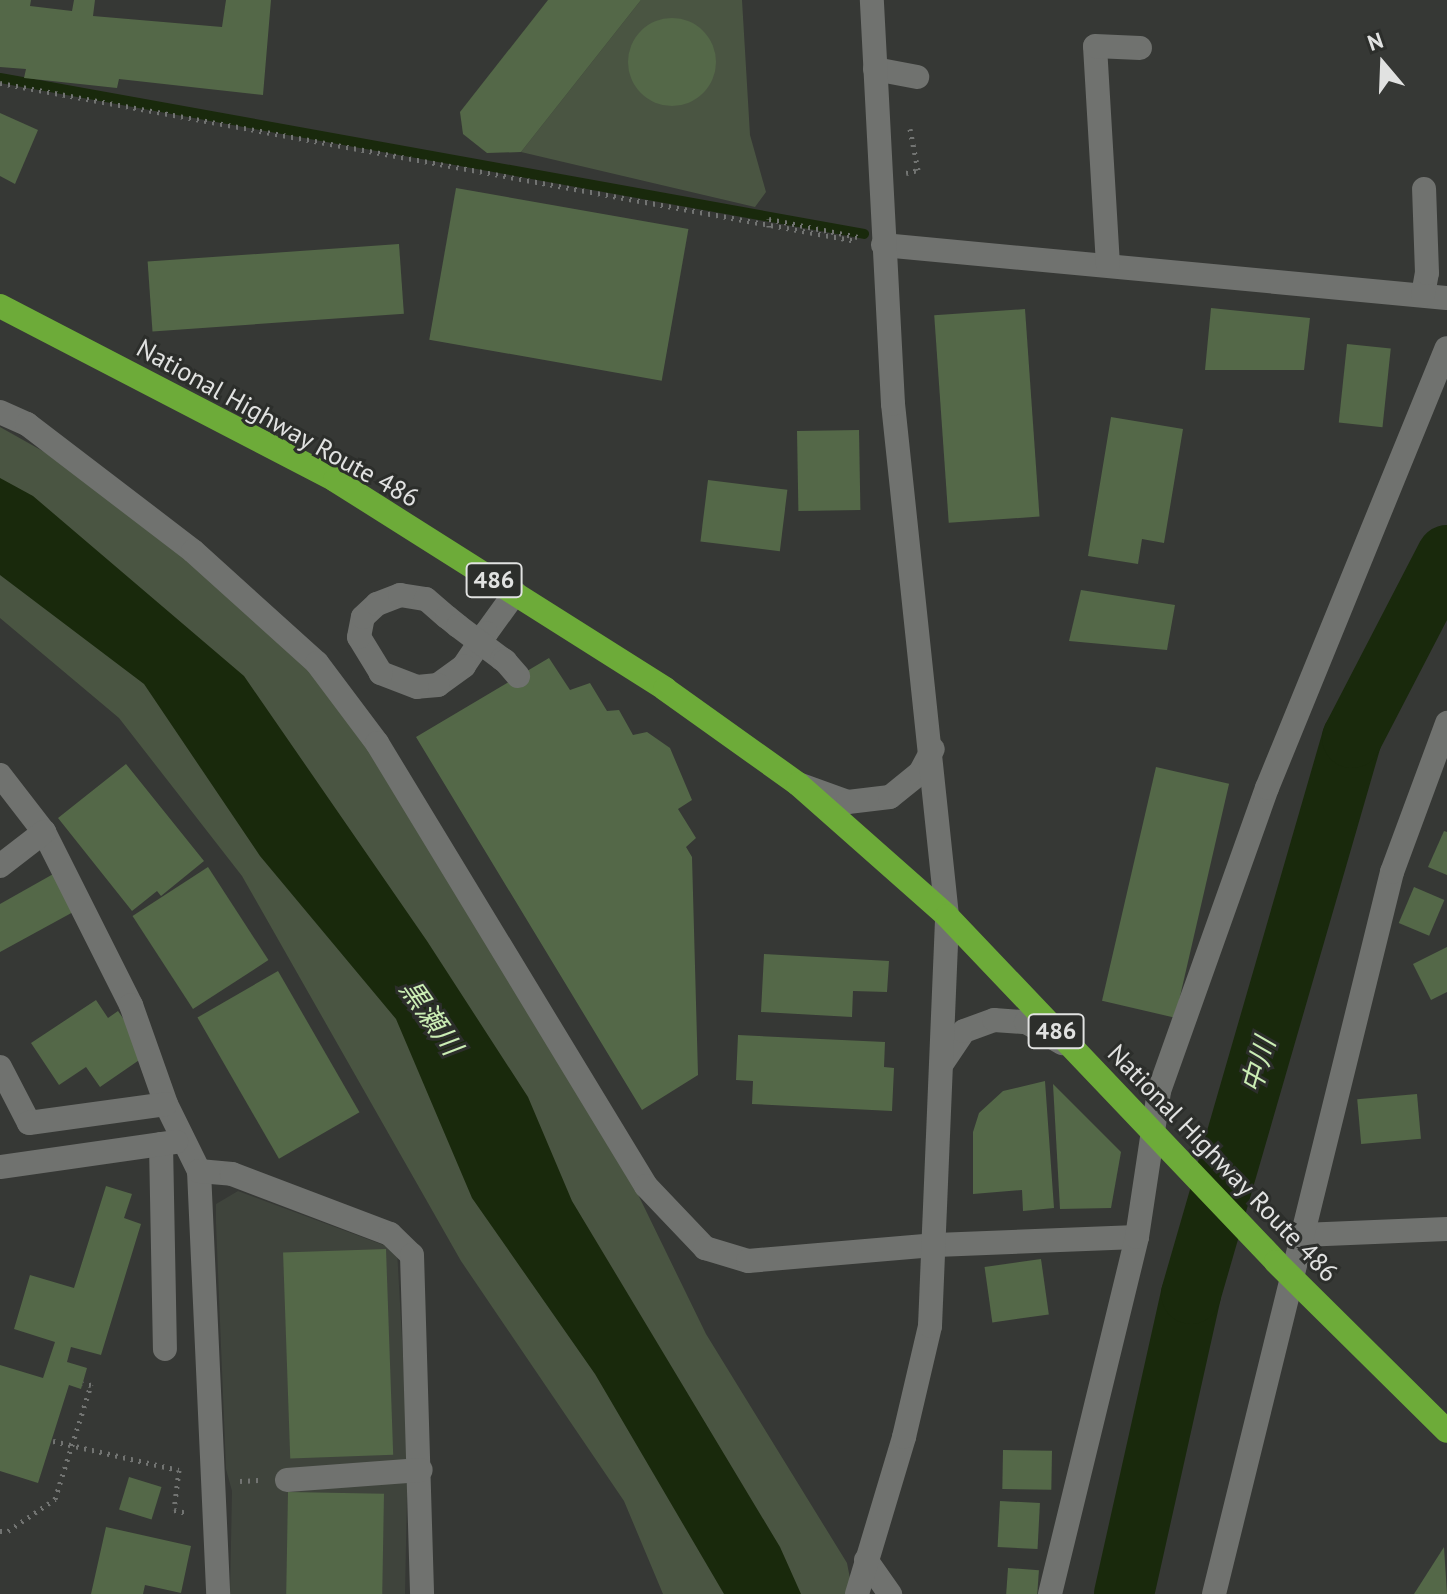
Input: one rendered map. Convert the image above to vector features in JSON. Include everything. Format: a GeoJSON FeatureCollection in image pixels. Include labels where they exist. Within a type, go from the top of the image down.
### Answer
{"type":"FeatureCollection","features":[{"type":"Feature","properties":{"kind":"highway","name":"National Highway Route 486"},"geometry":{"type":"LineString","coordinates":[[0,306],[335,480],[665,689],[798,784],[947,916],[1283,1268],[1447,1431]]}},
{"type":"Feature","properties":{"kind":"street"},"geometry":{"type":"LineString","coordinates":[[872,0],[875,69],[872,241],[907,569],[933,749],[947,916],[936,1245],[930,1326],[904,1437],[861,1579],[890,1594]]}},
{"type":"Feature","properties":{"kind":"street"},"geometry":{"type":"LineString","coordinates":[[1108,265],[1095,46],[1140,48]]}},
{"type":"Feature","properties":{"kind":"street"},"geometry":{"type":"LineString","coordinates":[[875,69],[917,77]]}},
{"type":"Feature","properties":{"kind":"street"},"geometry":{"type":"LineString","coordinates":[[872,241],[1435,297],[1427,273],[1424,189]]}},
{"type":"Feature","properties":{"kind":"street"},"geometry":{"type":"LineString","coordinates":[[1050,1594],[1160,1138],[1159,1091],[1267,788],[1447,348]]}},
{"type":"Feature","properties":{"kind":"street"},"geometry":{"type":"LineString","coordinates":[[0,412],[27,424],[193,551],[317,663],[377,743],[646,1186],[705,1248],[748,1261],[936,1245],[1137,1237]]}},
{"type":"Feature","properties":{"kind":"street"},"geometry":{"type":"LineString","coordinates":[[510,668],[458,626],[426,599],[400,595],[377,604],[363,617],[359,637],[381,673],[417,687],[438,685],[464,666],[515,593]]}},
{"type":"Feature","properties":{"kind":"street"},"geometry":{"type":"LineString","coordinates":[[1214,1594],[1283,1268],[1302,1235],[1392,872],[1447,723]]}},
{"type":"Feature","properties":{"kind":"street"},"geometry":{"type":"LineString","coordinates":[[798,784],[848,802],[881,799],[920,773],[933,749]]}},
{"type":"Feature","properties":{"kind":"street"},"geometry":{"type":"LineString","coordinates":[[0,775],[44,832],[131,1005],[166,1104],[173,1142],[165,1349]]}},
{"type":"Feature","properties":{"kind":"street"},"geometry":{"type":"LineString","coordinates":[[0,866],[44,832]]}},
{"type":"Feature","properties":{"kind":"street"},"geometry":{"type":"LineString","coordinates":[[942,1065],[964,1031],[994,1020],[1026,1022],[1077,1053]]}},
{"type":"Feature","properties":{"kind":"street"},"geometry":{"type":"LineString","coordinates":[[0,1067],[29,1123],[166,1104]]}},
{"type":"Feature","properties":{"kind":"street"},"geometry":{"type":"LineString","coordinates":[[0,1167],[173,1142]]}},
{"type":"Feature","properties":{"kind":"street"},"geometry":{"type":"LineString","coordinates":[[173,1142],[199,1171],[218,1594]]}},
{"type":"Feature","properties":{"kind":"street"},"geometry":{"type":"LineString","coordinates":[[199,1171],[232,1174],[390,1234],[412,1255],[421,1470],[422,1594]]}},
{"type":"Feature","properties":{"kind":"street"},"geometry":{"type":"LineString","coordinates":[[1302,1235],[1447,1229]]}},
{"type":"Feature","properties":{"kind":"street"},"geometry":{"type":"LineString","coordinates":[[287,1480],[421,1470]]}},
{"type":"Feature","properties":{"kind":"path"},"geometry":{"type":"LineString","coordinates":[[0,83],[769,227],[872,241]]}},
{"type":"Feature","properties":{"kind":"path"},"geometry":{"type":"LineString","coordinates":[[910,127],[918,170]]}},
{"type":"Feature","properties":{"kind":"path"},"geometry":{"type":"LineString","coordinates":[[769,227],[769,219],[872,241]]}},
{"type":"Feature","properties":{"kind":"path"},"geometry":{"type":"LineString","coordinates":[[0,1531],[8,1531],[55,1499],[91,1385],[83,1383]]}},
{"type":"Feature","properties":{"kind":"path"},"geometry":{"type":"LineString","coordinates":[[53,1441],[179,1470]]}},
{"type":"Feature","properties":{"kind":"path"},"geometry":{"type":"LineString","coordinates":[[213,1481],[287,1480]]}},
{"type":"Feature","properties":{"kind":"shaded area"},"geometry":{"type":"Polygon","coordinates":[[[641,0],[742,0],[750,135],[766,192],[755,207],[521,152],[641,0]]]}},
{"type":"Feature","properties":{"kind":"shaded area"},"geometry":{"type":"Polygon","coordinates":[[[0,427],[96,481],[317,663],[573,1061],[706,1334],[847,1563],[853,1594],[663,1594],[624,1501],[461,1261],[242,876],[119,718],[0,618],[0,427]]]}},
{"type":"Feature","properties":{"kind":"shaded area"},"geometry":{"type":"Polygon","coordinates":[[[238,1191],[397,1250],[408,1446],[405,1594],[230,1594],[232,1491],[226,1469],[216,1204],[238,1191]]]}},
{"type":"Feature","properties":{"kind":"water","name":"黒瀬川"},"geometry":{"type":"Polygon","coordinates":[[[0,478],[33,496],[244,676],[427,941],[528,1097],[572,1201],[780,1547],[801,1594],[724,1594],[595,1374],[472,1198],[396,1019],[260,856],[144,684],[0,575],[0,478]]]}},
{"type":"Feature","properties":{"kind":"building"},"geometry":{"type":"Polygon","coordinates":[[[0,0],[31,0],[30,6],[72,11],[74,0],[95,0],[93,16],[222,27],[226,0],[271,0],[263,95],[119,79],[117,88],[24,78],[26,69],[0,67],[0,0]]]}},
{"type":"Feature","properties":{"kind":"building"},"geometry":{"type":"Polygon","coordinates":[[[548,0],[641,0],[521,152],[487,153],[463,134],[460,112],[548,0]]]}},
{"type":"Feature","properties":{"kind":"building"},"geometry":{"type":"Polygon","coordinates":[[[663,18],[681,18],[697,25],[709,37],[716,53],[716,71],[709,87],[697,99],[681,106],[663,106],[647,99],[635,87],[628,71],[628,53],[635,37],[647,25],[663,18]]]}},
{"type":"Feature","properties":{"kind":"building"},"geometry":{"type":"Polygon","coordinates":[[[0,113],[38,130],[15,184],[0,176],[0,113]]]}},
{"type":"Feature","properties":{"kind":"building"},"geometry":{"type":"Polygon","coordinates":[[[456,188],[688,229],[662,381],[429,340],[456,188]]]}},
{"type":"Feature","properties":{"kind":"building"},"geometry":{"type":"Polygon","coordinates":[[[399,244],[404,314],[152,331],[148,262],[399,244]]]}},
{"type":"Feature","properties":{"kind":"building"},"geometry":{"type":"Polygon","coordinates":[[[1211,308],[1310,318],[1304,370],[1205,370],[1211,308]]]}},
{"type":"Feature","properties":{"kind":"building"},"geometry":{"type":"Polygon","coordinates":[[[1025,309],[1040,516],[949,523],[934,315],[1025,309]]]}},
{"type":"Feature","properties":{"kind":"building"},"geometry":{"type":"Polygon","coordinates":[[[1347,344],[1391,349],[1383,427],[1339,423],[1347,344]]]}},
{"type":"Feature","properties":{"kind":"building"},"geometry":{"type":"Polygon","coordinates":[[[1111,417],[1183,429],[1164,543],[1142,539],[1138,564],[1088,556],[1111,417]]]}},
{"type":"Feature","properties":{"kind":"building"},"geometry":{"type":"Polygon","coordinates":[[[859,430],[860,510],[798,511],[797,431],[859,430]]]}},
{"type":"Feature","properties":{"kind":"building"},"geometry":{"type":"Polygon","coordinates":[[[708,480],[787,490],[780,551],[700,542],[708,480]]]}},
{"type":"Feature","properties":{"kind":"building"},"geometry":{"type":"Polygon","coordinates":[[[1081,590],[1175,605],[1167,650],[1069,641],[1081,590]]]}},
{"type":"Feature","properties":{"kind":"building"},"geometry":{"type":"Polygon","coordinates":[[[549,658],[570,690],[590,683],[607,711],[619,710],[633,735],[647,732],[670,748],[692,800],[678,809],[696,838],[686,847],[692,857],[698,1075],[642,1110],[416,737],[549,658]]]}},
{"type":"Feature","properties":{"kind":"building"},"geometry":{"type":"Polygon","coordinates":[[[126,764],[204,861],[161,896],[157,891],[132,911],[58,818],[126,764]]]}},
{"type":"Feature","properties":{"kind":"building"},"geometry":{"type":"Polygon","coordinates":[[[1156,767],[1229,784],[1175,1018],[1102,1001],[1156,767]]]}},
{"type":"Feature","properties":{"kind":"building"},"geometry":{"type":"Polygon","coordinates":[[[1444,831],[1447,832],[1447,875],[1428,867],[1444,831]]]}},
{"type":"Feature","properties":{"kind":"building"},"geometry":{"type":"Polygon","coordinates":[[[208,867],[268,960],[193,1009],[133,916],[208,867]]]}},
{"type":"Feature","properties":{"kind":"building"},"geometry":{"type":"Polygon","coordinates":[[[55,873],[75,911],[0,952],[0,904],[55,873]]]}},
{"type":"Feature","properties":{"kind":"building"},"geometry":{"type":"Polygon","coordinates":[[[1414,887],[1444,900],[1429,936],[1399,923],[1414,887]]]}},
{"type":"Feature","properties":{"kind":"building"},"geometry":{"type":"Polygon","coordinates":[[[1447,947],[1447,992],[1431,1000],[1413,964],[1447,947]]]}},
{"type":"Feature","properties":{"kind":"building"},"geometry":{"type":"Polygon","coordinates":[[[764,954],[889,961],[887,992],[853,991],[852,1017],[761,1012],[764,954]]]}},
{"type":"Feature","properties":{"kind":"building"},"geometry":{"type":"Polygon","coordinates":[[[278,971],[360,1112],[279,1159],[197,1018],[278,971]]]}},
{"type":"Feature","properties":{"kind":"building"},"geometry":{"type":"Polygon","coordinates":[[[96,1000],[108,1018],[118,1011],[148,1054],[100,1087],[86,1067],[59,1085],[31,1043],[96,1000]]]}},
{"type":"Feature","properties":{"kind":"building"},"geometry":{"type":"Polygon","coordinates":[[[738,1035],[885,1042],[884,1067],[894,1068],[892,1111],[752,1104],[753,1081],[736,1080],[738,1035]]]}},
{"type":"Feature","properties":{"kind":"building"},"geometry":{"type":"Polygon","coordinates":[[[1045,1081],[1054,1208],[1023,1211],[1022,1190],[973,1194],[973,1132],[979,1113],[1003,1091],[1045,1081]]]}},
{"type":"Feature","properties":{"kind":"building"},"geometry":{"type":"Polygon","coordinates":[[[1053,1084],[1121,1152],[1111,1208],[1060,1209],[1053,1084]]]}},
{"type":"Feature","properties":{"kind":"building"},"geometry":{"type":"Polygon","coordinates":[[[1417,1094],[1421,1139],[1361,1144],[1357,1099],[1417,1094]]]}},
{"type":"Feature","properties":{"kind":"building"},"geometry":{"type":"Polygon","coordinates":[[[106,1186],[132,1194],[124,1218],[141,1224],[101,1355],[71,1347],[67,1362],[87,1368],[81,1389],[69,1385],[38,1483],[0,1471],[0,1365],[43,1378],[55,1342],[14,1329],[30,1275],[74,1288],[106,1186]]]}},
{"type":"Feature","properties":{"kind":"building"},"geometry":{"type":"Polygon","coordinates":[[[386,1249],[393,1455],[290,1458],[283,1253],[386,1249]]]}},
{"type":"Feature","properties":{"kind":"building"},"geometry":{"type":"Polygon","coordinates":[[[1041,1259],[1049,1314],[992,1322],[985,1267],[1041,1259]]]}},
{"type":"Feature","properties":{"kind":"building"},"geometry":{"type":"Polygon","coordinates":[[[1003,1450],[1052,1451],[1051,1490],[1002,1489],[1003,1450]]]}},
{"type":"Feature","properties":{"kind":"building"},"geometry":{"type":"Polygon","coordinates":[[[129,1477],[162,1487],[152,1519],[119,1510],[129,1477]]]}},
{"type":"Feature","properties":{"kind":"building"},"geometry":{"type":"Polygon","coordinates":[[[288,1492],[384,1494],[382,1594],[286,1594],[288,1492]]]}},
{"type":"Feature","properties":{"kind":"building"},"geometry":{"type":"Polygon","coordinates":[[[1000,1501],[1040,1503],[1038,1549],[998,1547],[1000,1501]]]}},
{"type":"Feature","properties":{"kind":"building"},"geometry":{"type":"Polygon","coordinates":[[[106,1527],[191,1546],[181,1593],[145,1585],[143,1594],[91,1594],[106,1527]]]}},
{"type":"Feature","properties":{"kind":"building"},"geometry":{"type":"Polygon","coordinates":[[[1444,1547],[1447,1594],[1414,1594],[1444,1547]]]}},
{"type":"Feature","properties":{"kind":"building"},"geometry":{"type":"Polygon","coordinates":[[[1008,1568],[1039,1570],[1037,1594],[1006,1594],[1008,1568]]]}},
{"type":"Feature","properties":{"kind":"waterway"},"geometry":{"type":"LineString","coordinates":[[0,78],[864,234]]}},
{"type":"Feature","properties":{"kind":"waterway","name":"中川"},"geometry":{"type":"LineString","coordinates":[[1124,1594],[1191,1294],[1352,738],[1447,555]]}}]}
